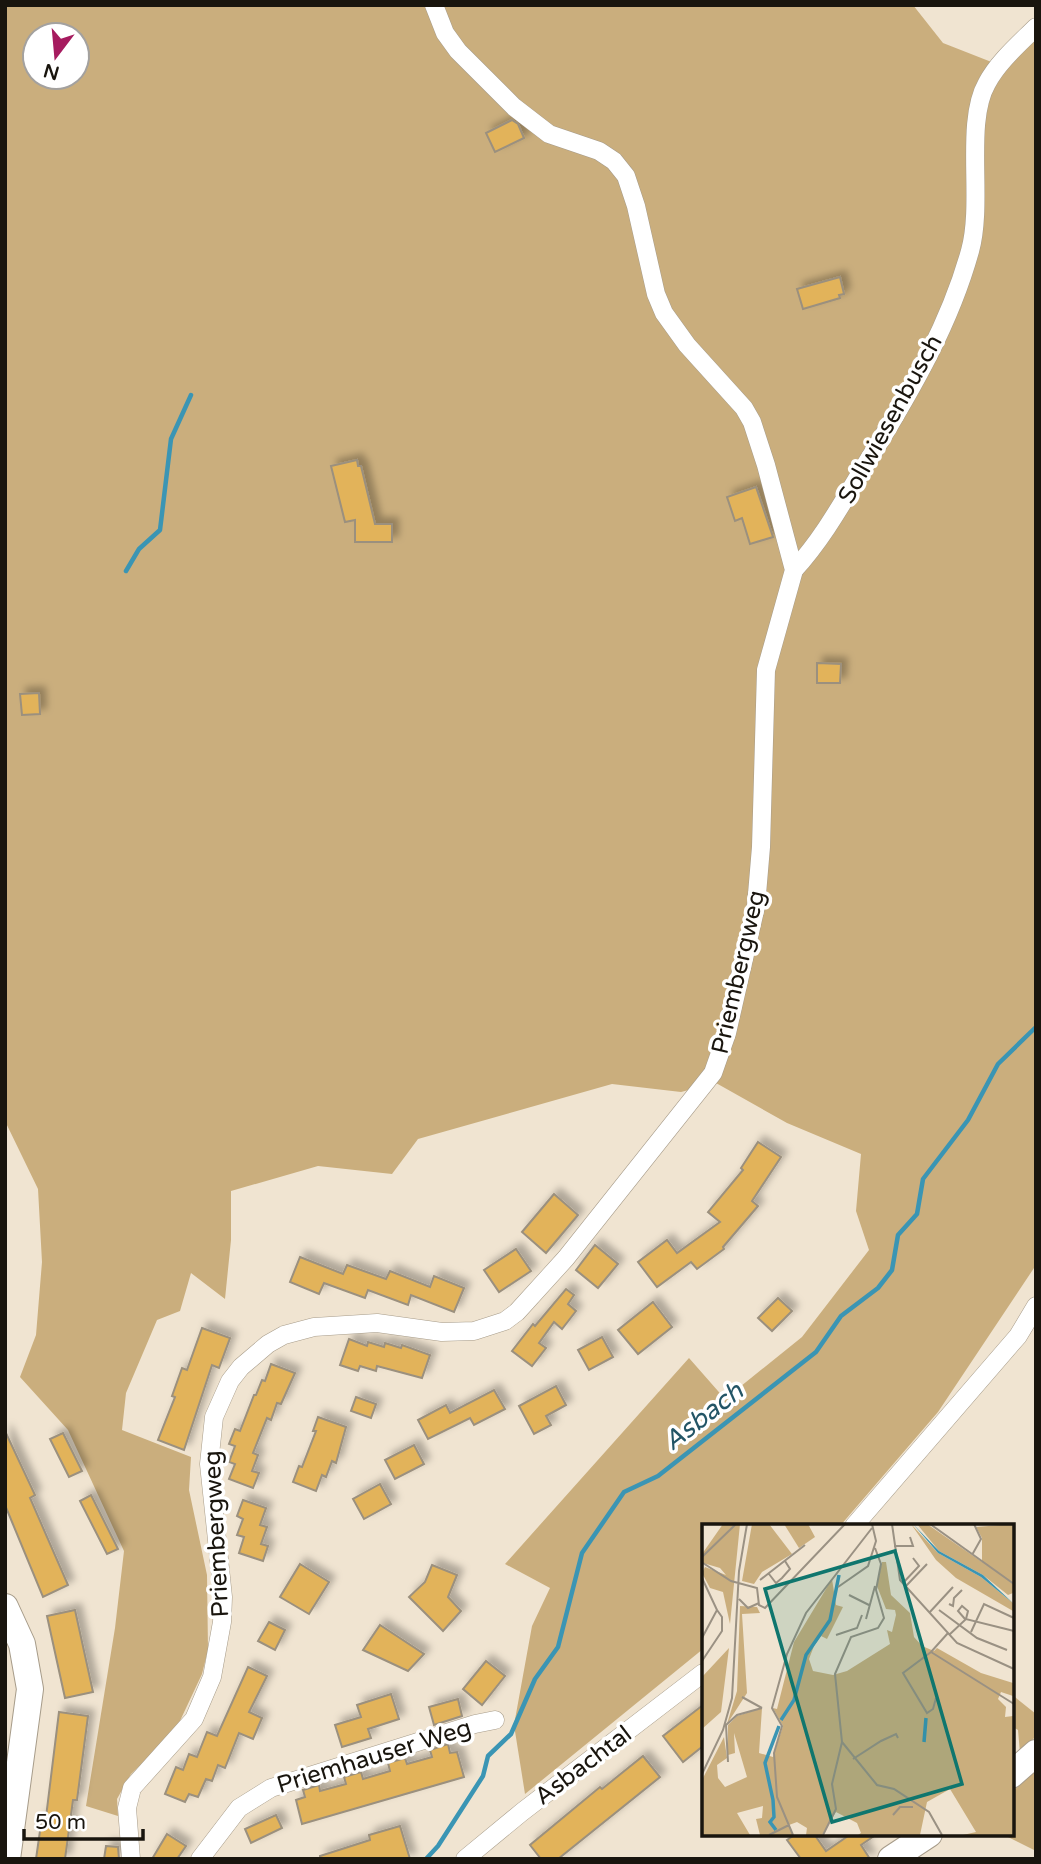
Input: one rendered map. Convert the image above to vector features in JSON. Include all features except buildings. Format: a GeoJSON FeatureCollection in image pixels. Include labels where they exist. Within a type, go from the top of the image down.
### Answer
{"type":"FeatureCollection","features":[{"type":"Feature","properties":{"kind":"street"},"geometry":{"type":"LineString","coordinates":[[433,5],[445,33],[458,51],[514,107],[549,134],[598,151],[614,161],[626,176],[636,206],[656,294],[664,313],[687,345],[744,408],[752,422],[794,570]]}},
{"type":"Feature","properties":{"kind":"street","name":"Sollwiesenbusch"},"geometry":{"type":"LineString","coordinates":[[794,570],[831,523],[903,405],[933,348],[961,278],[976,225],[977,117],[981,97],[995,70],[1036,27]]}},
{"type":"Feature","properties":{"kind":"street","name":"Priembergweg"},"geometry":{"type":"LineString","coordinates":[[131,1859],[127,1808],[132,1788],[194,1718],[208,1687],[216,1658],[223,1597],[209,1464],[214,1418],[230,1381],[241,1367],[268,1343],[284,1335],[314,1327],[377,1323],[442,1332],[474,1331],[505,1321],[538,1291],[566,1258],[713,1073],[727,1033],[757,906],[766,670],[794,570]]}},
{"type":"Feature","properties":{"kind":"street"},"geometry":{"type":"LineString","coordinates":[[855,1524],[1018,1336],[1036,1306]]}},
{"type":"Feature","properties":{"kind":"street"},"geometry":{"type":"LineString","coordinates":[[5,1607],[22,1644],[30,1689],[7,1859]]}},
{"type":"Feature","properties":{"kind":"street","name":"Asbachtal"},"geometry":{"type":"LineString","coordinates":[[466,1859],[522,1812],[702,1673]]}},
{"type":"Feature","properties":{"kind":"street","name":"Priemhauser Weg"},"geometry":{"type":"LineString","coordinates":[[200,1859],[239,1808],[271,1788],[495,1720]]}},
{"type":"Feature","properties":{"kind":"street"},"geometry":{"type":"LineString","coordinates":[[1013,1773],[1036,1753]]}},
{"type":"Feature","properties":{"kind":"street"},"geometry":{"type":"LineString","coordinates":[[891,1859],[926,1836]]}},
{"type":"Feature","properties":{"kind":"shaded area"},"geometry":{"type":"Polygon","coordinates":[[[5,5],[913,5],[943,43],[994,63],[1036,34],[1036,1265],[938,1412],[842,1524],[702,1524],[702,1650],[525,1794],[514,1725],[532,1626],[550,1588],[505,1564],[689,1358],[725,1399],[802,1337],[869,1250],[856,1211],[861,1154],[787,1123],[716,1083],[681,1092],[612,1084],[418,1139],[392,1174],[318,1166],[231,1191],[231,1240],[225,1299],[191,1273],[180,1311],[157,1320],[126,1393],[122,1430],[191,1457],[189,1490],[207,1575],[208,1650],[202,1674],[179,1723],[163,1744],[131,1774],[117,1799],[118,1816],[86,1806],[115,1628],[124,1551],[68,1430],[20,1377],[36,1335],[42,1262],[38,1189],[5,1121],[5,5]]]}},
{"type":"Feature","properties":{"kind":"shaded area"},"geometry":{"type":"Polygon","coordinates":[[[1013,1696],[1036,1714],[1036,1736],[1020,1753],[1018,1730],[1013,1727],[1013,1696]]]}},
{"type":"Feature","properties":{"kind":"shaded area"},"geometry":{"type":"Polygon","coordinates":[[[1036,1770],[1036,1851],[1006,1836],[1013,1836],[1013,1791],[1036,1770]]]}},
{"type":"Feature","properties":{"kind":"waterway"},"geometry":{"type":"LineString","coordinates":[[126,571],[139,549],[160,530],[171,439],[191,395]]}},
{"type":"Feature","properties":{"kind":"waterway","name":"Asbach"},"geometry":{"type":"LineString","coordinates":[[426,1859],[438,1846],[483,1776],[488,1756],[511,1734],[535,1679],[558,1647],[582,1553],[624,1492],[658,1476],[816,1352],[841,1316],[878,1288],[892,1270],[898,1235],[917,1214],[923,1179],[968,1120],[998,1064],[1036,1027]]}}]}
